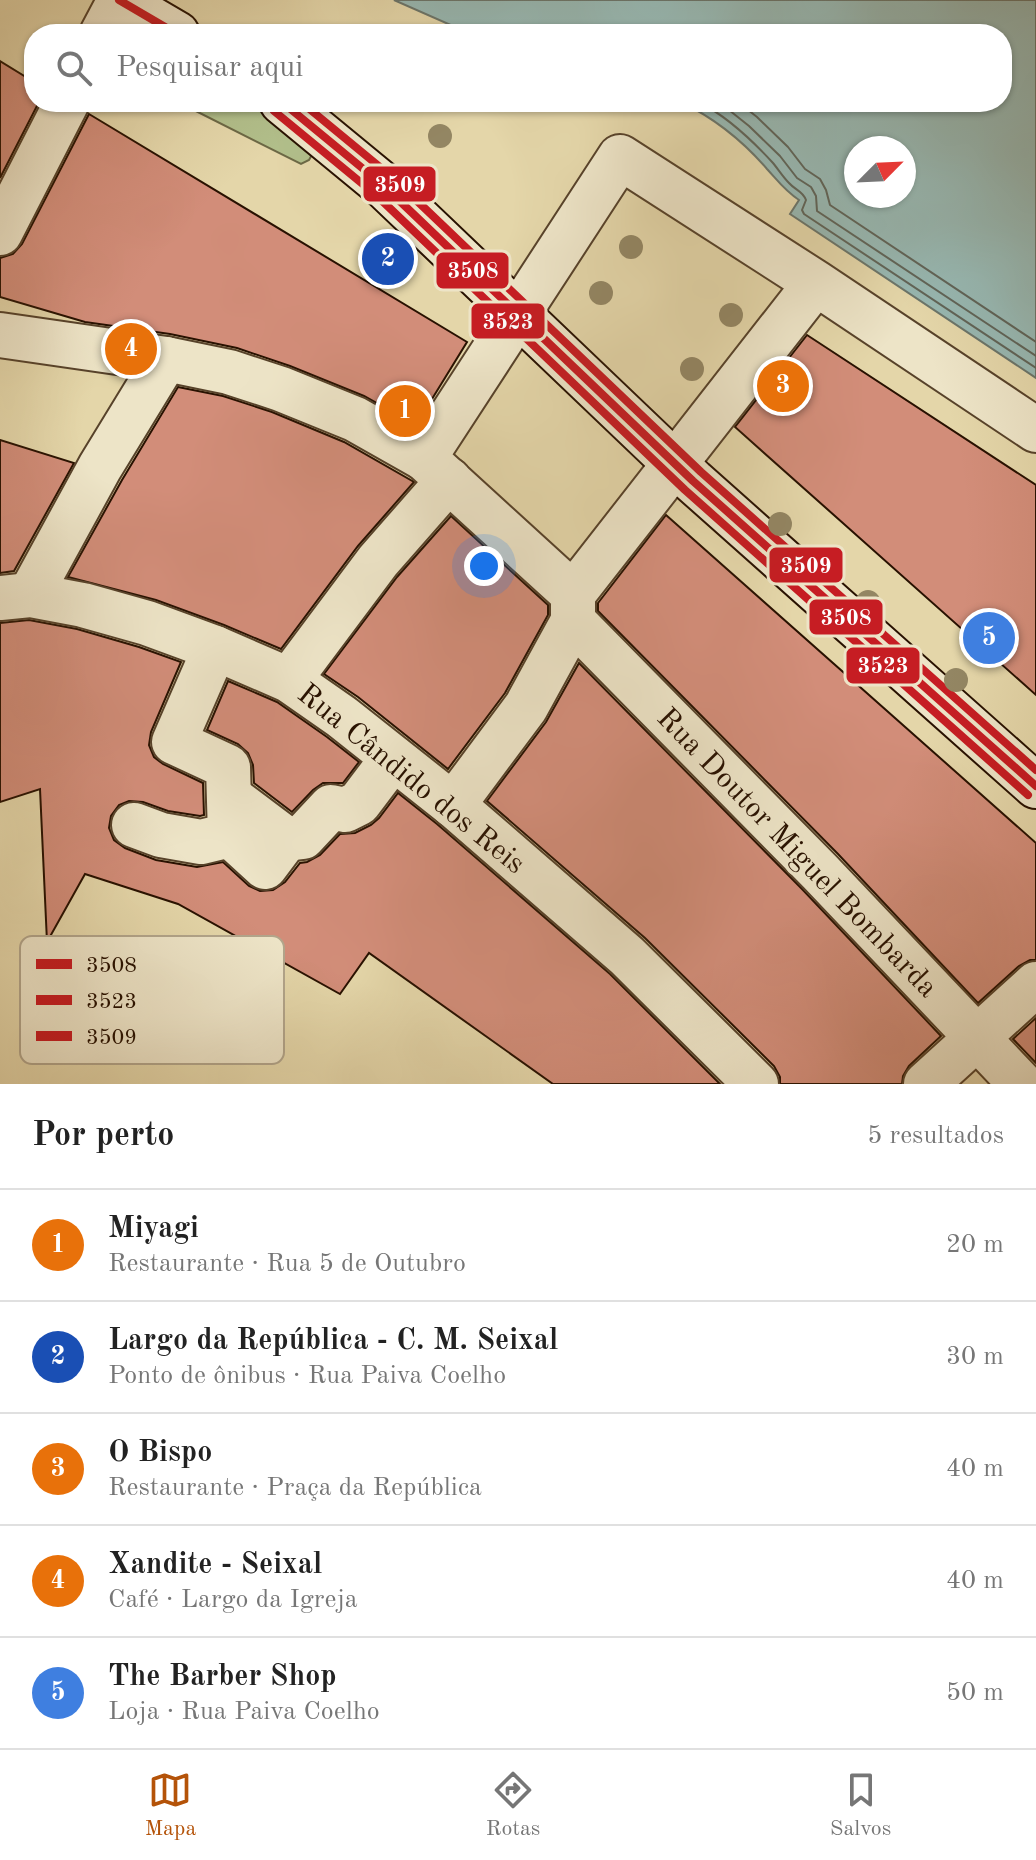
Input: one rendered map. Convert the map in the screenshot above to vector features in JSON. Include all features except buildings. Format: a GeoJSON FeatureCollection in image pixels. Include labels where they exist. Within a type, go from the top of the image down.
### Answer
{"type":"FeatureCollection","features":[{"type":"Feature","properties":{"kind":"street"},"geometry":{"type":"LineString","coordinates":[[107,24],[119,0],[160,24]]}},
{"type":"Feature","properties":{"kind":"street"},"geometry":{"type":"LineString","coordinates":[[0,233],[62,112]]}},
{"type":"Feature","properties":{"kind":"street"},"geometry":{"type":"LineString","coordinates":[[294,112],[384,186],[675,464],[1036,786]]}},
{"type":"Feature","properties":{"kind":"street"},"geometry":{"type":"LineString","coordinates":[[289,680],[378,561],[437,469],[518,314],[620,157],[1036,430]]}},
{"type":"Feature","properties":{"kind":"street"},"geometry":{"type":"LineString","coordinates":[[453,805],[526,707],[573,608],[675,464],[816,283]]}},
{"type":"Feature","properties":{"kind":"street","name":"Rua Doutor Miguel Bombarda"},"geometry":{"type":"LineString","coordinates":[[0,335],[166,359],[229,372],[355,419],[437,469],[573,608],[1021,1084]]}},
{"type":"Feature","properties":{"kind":"street"},"geometry":{"type":"LineString","coordinates":[[15,596],[166,359]]}},
{"type":"Feature","properties":{"kind":"street","name":"Rua Cândido dos Reis"},"geometry":{"type":"LineString","coordinates":[[15,596],[83,605],[147,623],[289,680],[342,717],[453,805],[627,956],[756,1084]]}},
{"type":"Feature","properties":{"kind":"street"},"geometry":{"type":"LineString","coordinates":[[215,648],[174,742],[228,767],[230,816]]}},
{"type":"Feature","properties":{"kind":"street"},"geometry":{"type":"LineString","coordinates":[[230,816],[286,839],[303,837],[331,807],[345,810],[359,803],[393,758]]}},
{"type":"Feature","properties":{"kind":"street"},"geometry":{"type":"LineString","coordinates":[[134,825],[161,835],[201,842],[230,816]]}},
{"type":"Feature","properties":{"kind":"street"},"geometry":{"type":"LineString","coordinates":[[926,1084],[1036,984]]}},
{"type":"Feature","properties":{"kind":"green space"},"geometry":{"type":"Polygon","coordinates":[[[198,112],[261,112],[314,151],[309,160],[301,164],[198,112]]]}},
{"type":"Feature","properties":{"kind":"water"},"geometry":{"type":"Polygon","coordinates":[[[394,0],[1036,0],[1036,378],[790,214],[799,200],[738,140],[699,112],[1012,112],[1012,24],[448,24],[394,0]]]}},
{"type":"Feature","properties":{"kind":"transit line","name":"3508"},"geometry":{"type":"LineString","coordinates":[[119,0],[160,24]]}},
{"type":"Feature","properties":{"kind":"transit line","name":"3523"},"geometry":{"type":"LineString","coordinates":[[275,112],[376,195],[685,490],[1028,795]]}},
{"type":"Feature","properties":{"kind":"transit line","name":"3508"},"geometry":{"type":"LineString","coordinates":[[294,112],[384,186],[693,481],[1036,786]]}},
{"type":"Feature","properties":{"kind":"transit line","name":"3509"},"geometry":{"type":"LineString","coordinates":[[313,112],[392,177],[701,472],[1036,770]]}},
{"type":"Feature","properties":{"kind":"place","name":"Largo da República - C. M. Seixal"},"geometry":{"type":"Point","coordinates":[388,259]}},
{"type":"Feature","properties":{"kind":"place","name":"Xandite - Seixal"},"geometry":{"type":"Point","coordinates":[131,349]}},
{"type":"Feature","properties":{"kind":"place","name":"O Bispo"},"geometry":{"type":"Point","coordinates":[783,386]}},
{"type":"Feature","properties":{"kind":"place","name":"Miyagi"},"geometry":{"type":"Point","coordinates":[405,411]}},
{"type":"Feature","properties":{"kind":"place","name":"The Barber Shop"},"geometry":{"type":"Point","coordinates":[989,638]}}]}
